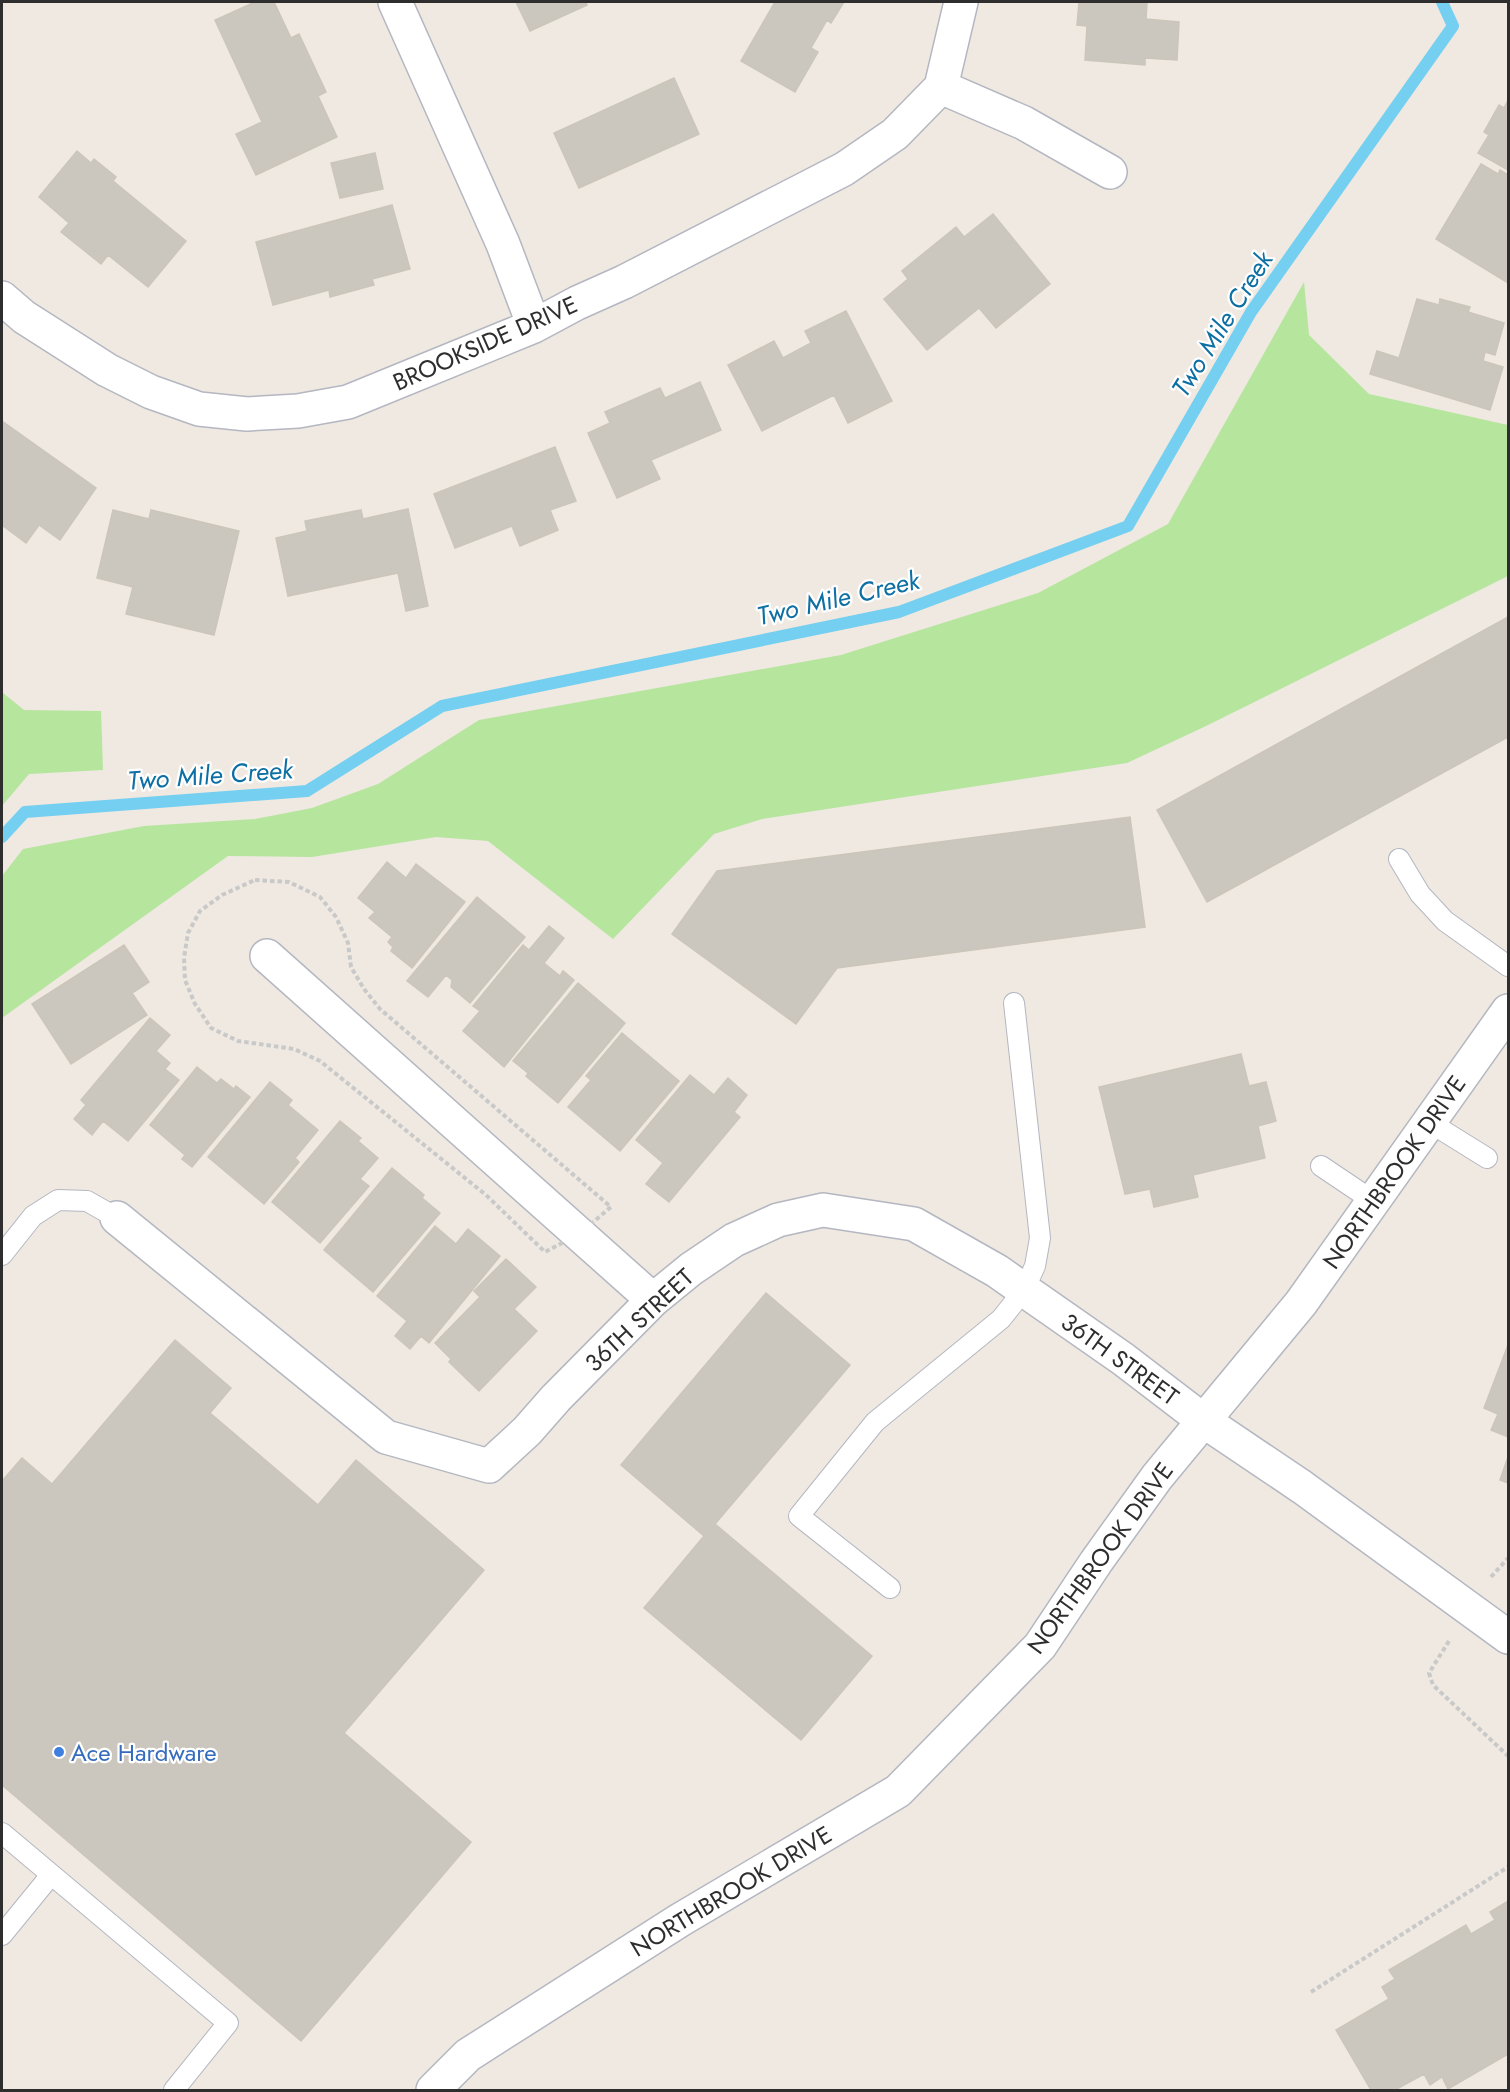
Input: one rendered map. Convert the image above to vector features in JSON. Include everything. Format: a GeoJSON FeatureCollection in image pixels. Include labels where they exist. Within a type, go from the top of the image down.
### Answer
{"type":"FeatureCollection","features":[{"type":"Feature","properties":{"kind":"street"},"geometry":{"type":"LineString","coordinates":[[395,2],[503,244],[534,326]]}},
{"type":"Feature","properties":{"kind":"street"},"geometry":{"type":"LineString","coordinates":[[961,2],[941,87],[1023,123],[1110,172]]}},
{"type":"Feature","properties":{"kind":"street","name":"BROOKSIDE DRIVE"},"geometry":{"type":"LineString","coordinates":[[2,298],[24,316],[107,370],[151,393],[199,409],[248,414],[298,411],[348,402],[534,326],[844,168],[895,134],[941,87]]}},
{"type":"Feature","properties":{"kind":"street"},"geometry":{"type":"LineString","coordinates":[[267,956],[653,1300]]}},
{"type":"Feature","properties":{"kind":"street","name":"NORTHBROOK DRIVE"},"geometry":{"type":"LineString","coordinates":[[433,2091],[468,2055],[680,1920],[898,1791],[1040,1646],[1157,1477],[1300,1303],[1509,1011]]}},
{"type":"Feature","properties":{"kind":"street","name":"36TH STREET"},"geometry":{"type":"LineString","coordinates":[[117,1218],[386,1437],[489,1466],[527,1431],[556,1398],[653,1300],[691,1269],[734,1240],[778,1220],[823,1210],[914,1224],[997,1271],[1509,1637]]}},
{"type":"Feature","properties":{"kind":"lane"},"geometry":{"type":"LineString","coordinates":[[1399,859],[1420,894],[1445,921],[1509,966]]}},
{"type":"Feature","properties":{"kind":"lane"},"geometry":{"type":"LineString","coordinates":[[890,1588],[799,1516],[875,1422],[1001,1319],[1024,1290],[1035,1266],[1040,1238],[1014,1003]]}},
{"type":"Feature","properties":{"kind":"lane"},"geometry":{"type":"LineString","coordinates":[[1429,1122],[1487,1158]]}},
{"type":"Feature","properties":{"kind":"lane"},"geometry":{"type":"LineString","coordinates":[[1321,1166],[1373,1201]]}},
{"type":"Feature","properties":{"kind":"lane"},"geometry":{"type":"LineString","coordinates":[[2,1255],[33,1216],[58,1200],[87,1201],[117,1218]]}},
{"type":"Feature","properties":{"kind":"lane"},"geometry":{"type":"LineString","coordinates":[[2,1833],[228,2023],[174,2091]]}},
{"type":"Feature","properties":{"kind":"lane"},"geometry":{"type":"LineString","coordinates":[[2,1935],[51,1875]]}},
{"type":"Feature","properties":{"kind":"path"},"geometry":{"type":"LineString","coordinates":[[1509,1558],[1493,1573],[1429,1673],[1433,1685],[1509,1756]]}},
{"type":"Feature","properties":{"kind":"path"},"geometry":{"type":"LineString","coordinates":[[1311,1992],[1509,1867]]}},
{"type":"Feature","properties":{"kind":"green space"},"geometry":{"type":"Polygon","coordinates":[[[1304,282],[1309,335],[1369,394],[1508,425],[1508,576],[1127,763],[762,819],[714,834],[613,939],[488,841],[436,837],[312,857],[228,856],[2,1018],[2,876],[23,849],[144,826],[255,819],[312,808],[378,784],[479,720],[841,655],[1038,593],[1168,524],[1304,282]]]}},
{"type":"Feature","properties":{"kind":"green space"},"geometry":{"type":"Polygon","coordinates":[[[2,692],[24,710],[101,711],[103,770],[29,774],[2,806],[2,692]]]}},
{"type":"Feature","properties":{"kind":"building"},"geometry":{"type":"Polygon","coordinates":[[[255,2],[274,2],[291,38],[299,34],[326,92],[318,96],[337,137],[256,175],[236,134],[262,122],[215,20],[255,2]]]}},
{"type":"Feature","properties":{"kind":"building"},"geometry":{"type":"Polygon","coordinates":[[[516,2],[586,2],[587,5],[530,31],[516,2]]]}},
{"type":"Feature","properties":{"kind":"building"},"geometry":{"type":"Polygon","coordinates":[[[775,2],[844,2],[831,23],[827,20],[811,48],[818,52],[795,92],[741,61],[775,2]]]}},
{"type":"Feature","properties":{"kind":"building"},"geometry":{"type":"Polygon","coordinates":[[[1079,2],[1147,2],[1146,19],[1179,22],[1177,60],[1145,58],[1145,65],[1085,60],[1087,26],[1077,25],[1079,2]]]}},
{"type":"Feature","properties":{"kind":"building"},"geometry":{"type":"Polygon","coordinates":[[[674,78],[699,134],[579,188],[554,133],[674,78]]]}},
{"type":"Feature","properties":{"kind":"building"},"geometry":{"type":"Polygon","coordinates":[[[1508,100],[1508,170],[1478,153],[1489,135],[1484,132],[1499,105],[1504,108],[1508,100]]]}},
{"type":"Feature","properties":{"kind":"building"},"geometry":{"type":"Polygon","coordinates":[[[77,151],[91,163],[94,159],[116,177],[113,181],[186,241],[148,287],[108,255],[101,264],[61,232],[69,223],[39,197],[77,151]]]}},
{"type":"Feature","properties":{"kind":"building"},"geometry":{"type":"Polygon","coordinates":[[[375,153],[383,189],[340,198],[331,163],[375,153]]]}},
{"type":"Feature","properties":{"kind":"building"},"geometry":{"type":"Polygon","coordinates":[[[1481,164],[1498,174],[1500,170],[1508,175],[1508,283],[1436,239],[1481,164]]]}},
{"type":"Feature","properties":{"kind":"building"},"geometry":{"type":"Polygon","coordinates":[[[392,205],[410,269],[372,279],[374,285],[330,297],[329,290],[273,305],[256,242],[392,205]]]}},
{"type":"Feature","properties":{"kind":"building"},"geometry":{"type":"Polygon","coordinates":[[[993,214],[1050,284],[996,328],[979,308],[927,350],[884,299],[908,279],[902,271],[956,227],[964,237],[993,214]]]}},
{"type":"Feature","properties":{"kind":"building"},"geometry":{"type":"Polygon","coordinates":[[[1417,299],[1439,305],[1440,299],[1470,307],[1468,312],[1504,323],[1495,355],[1485,352],[1483,361],[1503,367],[1490,410],[1370,374],[1377,351],[1399,358],[1417,299]]]}},
{"type":"Feature","properties":{"kind":"building"},"geometry":{"type":"Polygon","coordinates":[[[846,311],[892,401],[848,423],[834,395],[762,431],[728,365],[774,341],[783,358],[811,343],[805,331],[846,311]]]}},
{"type":"Feature","properties":{"kind":"building"},"geometry":{"type":"Polygon","coordinates":[[[700,382],[721,430],[651,460],[660,479],[617,498],[588,433],[610,423],[605,412],[660,388],[665,398],[700,382]]]}},
{"type":"Feature","properties":{"kind":"building"},"geometry":{"type":"Polygon","coordinates":[[[2,421],[96,488],[60,540],[39,525],[26,543],[2,525],[2,421]]]}},
{"type":"Feature","properties":{"kind":"building"},"geometry":{"type":"Polygon","coordinates":[[[555,447],[576,501],[550,510],[558,530],[520,546],[512,526],[455,548],[434,494],[555,447]]]}},
{"type":"Feature","properties":{"kind":"building"},"geometry":{"type":"Polygon","coordinates":[[[408,509],[428,606],[406,611],[398,573],[288,596],[276,538],[307,531],[305,521],[361,510],[363,519],[408,509]]]}},
{"type":"Feature","properties":{"kind":"building"},"geometry":{"type":"Polygon","coordinates":[[[113,510],[149,519],[151,510],[239,531],[214,635],[126,614],[133,587],[97,578],[113,510]]]}},
{"type":"Feature","properties":{"kind":"building"},"geometry":{"type":"Polygon","coordinates":[[[1508,617],[1508,737],[1207,902],[1157,810],[1508,617]]]}},
{"type":"Feature","properties":{"kind":"building"},"geometry":{"type":"Polygon","coordinates":[[[1130,817],[1145,927],[837,968],[796,1024],[672,934],[717,871],[1130,817]]]}},
{"type":"Feature","properties":{"kind":"building"},"geometry":{"type":"Polygon","coordinates":[[[387,862],[406,878],[416,864],[465,902],[412,968],[391,951],[393,947],[388,942],[392,937],[369,918],[375,912],[358,898],[387,862]]]}},
{"type":"Feature","properties":{"kind":"building"},"geometry":{"type":"Polygon","coordinates":[[[477,897],[525,937],[470,1003],[451,987],[452,980],[446,975],[428,997],[407,981],[477,897]]]}},
{"type":"Feature","properties":{"kind":"building"},"geometry":{"type":"Polygon","coordinates":[[[549,926],[564,938],[544,963],[560,976],[563,971],[574,980],[504,1067],[463,1031],[480,1011],[473,1006],[523,945],[529,950],[549,926]]]}},
{"type":"Feature","properties":{"kind":"building"},"geometry":{"type":"Polygon","coordinates":[[[124,945],[149,982],[132,993],[147,1015],[71,1064],[32,1004],[124,945]]]}},
{"type":"Feature","properties":{"kind":"building"},"geometry":{"type":"Polygon","coordinates":[[[578,983],[625,1023],[558,1103],[526,1076],[528,1073],[513,1061],[578,983]]]}},
{"type":"Feature","properties":{"kind":"building"},"geometry":{"type":"Polygon","coordinates":[[[150,1018],[170,1035],[156,1051],[170,1063],[165,1069],[179,1080],[128,1141],[103,1121],[92,1135],[74,1119],[86,1105],[81,1100],[150,1018]]]}},
{"type":"Feature","properties":{"kind":"building"},"geometry":{"type":"Polygon","coordinates":[[[622,1033],[679,1081],[620,1151],[568,1107],[591,1080],[586,1076],[622,1033]]]}},
{"type":"Feature","properties":{"kind":"building"},"geometry":{"type":"Polygon","coordinates":[[[1241,1054],[1249,1086],[1266,1082],[1276,1121],[1258,1126],[1265,1158],[1193,1175],[1198,1197],[1154,1207],[1150,1189],[1125,1194],[1099,1087],[1241,1054]]]}},
{"type":"Feature","properties":{"kind":"building"},"geometry":{"type":"Polygon","coordinates":[[[197,1067],[217,1083],[221,1079],[234,1089],[236,1086],[250,1097],[192,1167],[182,1159],[185,1155],[150,1125],[197,1067]]]}},
{"type":"Feature","properties":{"kind":"building"},"geometry":{"type":"Polygon","coordinates":[[[690,1075],[714,1095],[728,1078],[747,1095],[734,1112],[740,1117],[669,1202],[646,1184],[663,1163],[636,1140],[690,1075]]]}},
{"type":"Feature","properties":{"kind":"building"},"geometry":{"type":"Polygon","coordinates":[[[270,1082],[292,1100],[288,1105],[318,1130],[295,1158],[299,1162],[264,1204],[208,1157],[270,1082]]]}},
{"type":"Feature","properties":{"kind":"building"},"geometry":{"type":"Polygon","coordinates":[[[340,1121],[361,1138],[358,1141],[378,1158],[360,1179],[369,1186],[320,1243],[272,1202],[340,1121]]]}},
{"type":"Feature","properties":{"kind":"building"},"geometry":{"type":"Polygon","coordinates":[[[392,1168],[424,1195],[422,1198],[440,1213],[373,1292],[324,1250],[392,1168]]]}},
{"type":"Feature","properties":{"kind":"building"},"geometry":{"type":"Polygon","coordinates":[[[435,1226],[456,1244],[468,1229],[500,1256],[429,1343],[421,1336],[410,1349],[395,1336],[407,1321],[377,1296],[435,1226]]]}},
{"type":"Feature","properties":{"kind":"building"},"geometry":{"type":"Polygon","coordinates":[[[506,1259],[536,1287],[514,1309],[537,1331],[479,1391],[449,1362],[451,1359],[435,1343],[480,1297],[474,1291],[506,1259]]]}},
{"type":"Feature","properties":{"kind":"building"},"geometry":{"type":"Polygon","coordinates":[[[766,1293],[850,1365],[715,1524],[872,1656],[801,1740],[644,1608],[704,1536],[621,1465],[766,1293]]]}},
{"type":"Feature","properties":{"kind":"building"},"geometry":{"type":"Polygon","coordinates":[[[175,1340],[231,1388],[210,1413],[318,1505],[356,1460],[484,1570],[344,1733],[471,1842],[301,2041],[2,1785],[2,1481],[22,1458],[52,1484],[175,1340]]]}},
{"type":"Feature","properties":{"kind":"building"},"geometry":{"type":"Polygon","coordinates":[[[1508,1345],[1508,1437],[1491,1430],[1498,1414],[1484,1408],[1508,1345]]]}},
{"type":"Feature","properties":{"kind":"building"},"geometry":{"type":"Polygon","coordinates":[[[1508,1457],[1508,1483],[1500,1480],[1508,1457]]]}},
{"type":"Feature","properties":{"kind":"building"},"geometry":{"type":"Polygon","coordinates":[[[1508,1901],[1508,2054],[1448,2089],[1442,2077],[1430,2085],[1424,2074],[1395,2090],[1371,2090],[1336,2030],[1389,1999],[1382,1987],[1395,1979],[1389,1970],[1466,1925],[1471,1934],[1495,1920],[1490,1912],[1508,1901]]]}},
{"type":"Feature","properties":{"kind":"waterway","name":"Two Mile Creek"},"geometry":{"type":"LineString","coordinates":[[2,837],[25,812],[307,791],[442,706],[899,612],[1128,526],[1251,312],[1453,26],[1442,2]]}},
{"type":"Feature","properties":{"kind":"place","name":"Ace Hardware"},"geometry":{"type":"Point","coordinates":[59,1752]}}]}
